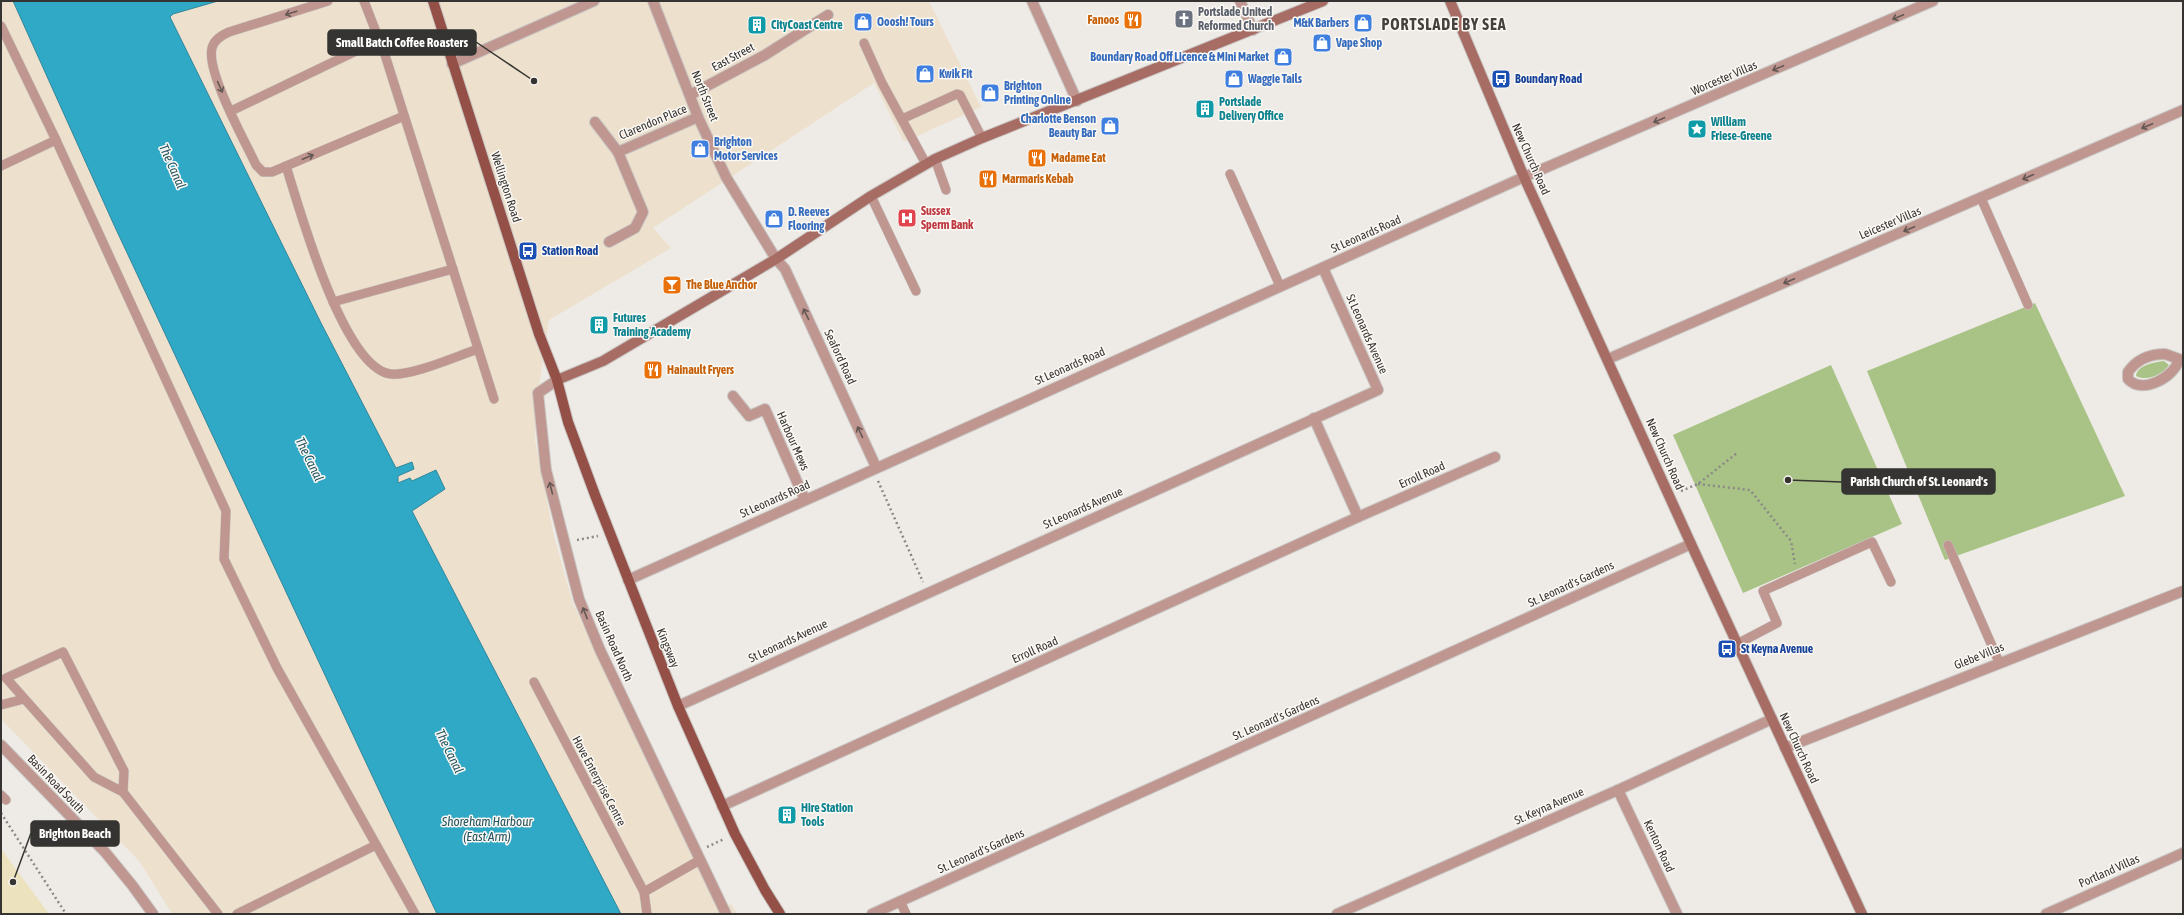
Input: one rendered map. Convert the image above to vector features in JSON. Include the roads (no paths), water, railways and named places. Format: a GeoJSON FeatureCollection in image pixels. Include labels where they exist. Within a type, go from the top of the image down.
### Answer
{"type":"FeatureCollection","features":[{"type":"Feature","properties":{"kind":"main road","name":"Wellington Road"},"geometry":{"type":"LineString","coordinates":[[433,1],[537,326],[557,380]]}},
{"type":"Feature","properties":{"kind":"main road"},"geometry":{"type":"LineString","coordinates":[[557,380],[603,362],[776,259],[871,196],[930,162],[982,138],[1323,1]]}},
{"type":"Feature","properties":{"kind":"main road","name":"New Church Road"},"geometry":{"type":"LineString","coordinates":[[1450,1],[1524,177],[1862,914]]}},
{"type":"Feature","properties":{"kind":"main road","name":"Kingsway"},"geometry":{"type":"LineString","coordinates":[[557,380],[568,422],[678,706],[735,834],[764,890],[780,914]]}},
{"type":"Feature","properties":{"kind":"street"},"geometry":{"type":"LineString","coordinates":[[452,64],[594,1]]}},
{"type":"Feature","properties":{"kind":"street","name":"North Street"},"geometry":{"type":"LineString","coordinates":[[653,1],[698,117],[726,177],[776,259]]}},
{"type":"Feature","properties":{"kind":"street"},"geometry":{"type":"LineString","coordinates":[[1032,1],[1077,101]]}},
{"type":"Feature","properties":{"kind":"street"},"geometry":{"type":"LineString","coordinates":[[1240,1],[1253,30]]}},
{"type":"Feature","properties":{"kind":"street","name":"Worcester Villas"},"geometry":{"type":"LineString","coordinates":[[1524,177],[1933,1]]}},
{"type":"Feature","properties":{"kind":"street","name":"East Street"},"geometry":{"type":"LineString","coordinates":[[690,95],[765,55],[828,15]]}},
{"type":"Feature","properties":{"kind":"street","name":"Leicester Villas"},"geometry":{"type":"LineString","coordinates":[[1608,359],[2183,110]]}},
{"type":"Feature","properties":{"kind":"street","name":"Clarendon Place"},"geometry":{"type":"LineString","coordinates":[[618,152],[698,117]]}},
{"type":"Feature","properties":{"kind":"street","name":"Clarendon Place"},"geometry":{"type":"LineString","coordinates":[[595,122],[618,152],[643,212],[635,228],[609,242]]}},
{"type":"Feature","properties":{"kind":"street","name":"St Leonards Road"},"geometry":{"type":"LineString","coordinates":[[628,580],[874,468],[1524,177]]}},
{"type":"Feature","properties":{"kind":"street","name":"Seaford Road"},"geometry":{"type":"LineString","coordinates":[[776,259],[785,269],[874,468]]}},
{"type":"Feature","properties":{"kind":"street","name":"St Leonards Avenue"},"geometry":{"type":"LineString","coordinates":[[678,706],[927,592],[1378,390],[1323,268]]}},
{"type":"Feature","properties":{"kind":"street"},"geometry":{"type":"LineString","coordinates":[[2165,354],[2181,358],[2172,372],[2156,382],[2139,384],[2130,382],[2127,378],[2127,374],[2131,367],[2147,356],[2165,354]]}},
{"type":"Feature","properties":{"kind":"street","name":"Basin Road North"},"geometry":{"type":"LineString","coordinates":[[557,380],[538,393],[546,470],[580,599],[600,650],[701,855],[726,914]]}},
{"type":"Feature","properties":{"kind":"street","name":"Harbour Mews"},"geometry":{"type":"LineString","coordinates":[[733,396],[749,416],[765,409],[805,500]]}},
{"type":"Feature","properties":{"kind":"street"},"geometry":{"type":"LineString","coordinates":[[1314,418],[1358,517]]}},
{"type":"Feature","properties":{"kind":"street","name":"Erroll Road"},"geometry":{"type":"LineString","coordinates":[[722,806],[1358,517],[1495,457]]}},
{"type":"Feature","properties":{"kind":"street","name":"St. Leonard's Gardens"},"geometry":{"type":"LineString","coordinates":[[872,914],[1691,544]]}},
{"type":"Feature","properties":{"kind":"street","name":"Glebe Villas"},"geometry":{"type":"LineString","coordinates":[[1785,748],[1999,662],[2183,591]]}},
{"type":"Feature","properties":{"kind":"street","name":"St. Keyna Avenue"},"geometry":{"type":"LineString","coordinates":[[1337,914],[1618,790],[1772,719]]}},
{"type":"Feature","properties":{"kind":"street","name":"Basin Road South"},"geometry":{"type":"LineString","coordinates":[[1,745],[104,852],[132,885],[153,914]]}},
{"type":"Feature","properties":{"kind":"street","name":"Kenton Road"},"geometry":{"type":"LineString","coordinates":[[1618,790],[1677,914]]}},
{"type":"Feature","properties":{"kind":"street","name":"Portland Villas"},"geometry":{"type":"LineString","coordinates":[[2046,914],[2183,853]]}},
{"type":"Feature","properties":{"kind":"lane"},"geometry":{"type":"LineString","coordinates":[[328,1],[229,32],[214,43],[211,58],[212,65],[231,111],[259,169],[267,173],[404,116]]}},
{"type":"Feature","properties":{"kind":"lane"},"geometry":{"type":"LineString","coordinates":[[364,1],[379,40],[404,116],[494,399]]}},
{"type":"Feature","properties":{"kind":"lane"},"geometry":{"type":"LineString","coordinates":[[1,26],[56,140],[226,511],[224,559],[277,668],[415,914]]}},
{"type":"Feature","properties":{"kind":"lane"},"geometry":{"type":"LineString","coordinates":[[231,111],[379,40]]}},
{"type":"Feature","properties":{"kind":"lane"},"geometry":{"type":"LineString","coordinates":[[864,43],[902,119],[946,190]]}},
{"type":"Feature","properties":{"kind":"lane"},"geometry":{"type":"LineString","coordinates":[[902,119],[957,94],[960,95],[982,138]]}},
{"type":"Feature","properties":{"kind":"lane"},"geometry":{"type":"LineString","coordinates":[[1,166],[56,140]]}},
{"type":"Feature","properties":{"kind":"lane"},"geometry":{"type":"LineString","coordinates":[[286,166],[306,230],[333,302],[364,356],[377,368],[391,374],[410,372],[478,349]]}},
{"type":"Feature","properties":{"kind":"lane"},"geometry":{"type":"LineString","coordinates":[[1230,174],[1280,286]]}},
{"type":"Feature","properties":{"kind":"lane"},"geometry":{"type":"LineString","coordinates":[[871,196],[916,290]]}},
{"type":"Feature","properties":{"kind":"lane"},"geometry":{"type":"LineString","coordinates":[[1981,198],[2028,305]]}},
{"type":"Feature","properties":{"kind":"lane"},"geometry":{"type":"LineString","coordinates":[[333,302],[453,269]]}},
{"type":"Feature","properties":{"kind":"lane"},"geometry":{"type":"LineString","coordinates":[[1737,644],[1778,623],[1763,591],[1872,542],[1891,582]]}},
{"type":"Feature","properties":{"kind":"lane"},"geometry":{"type":"LineString","coordinates":[[1948,544],[1999,662]]}},
{"type":"Feature","properties":{"kind":"lane"},"geometry":{"type":"LineString","coordinates":[[123,792],[124,771],[63,652],[6,678],[94,777],[123,792],[218,914]]}},
{"type":"Feature","properties":{"kind":"lane","name":"Hove Enterprise Centre"},"geometry":{"type":"LineString","coordinates":[[534,682],[644,892],[647,914]]}},
{"type":"Feature","properties":{"kind":"lane"},"geometry":{"type":"LineString","coordinates":[[1,705],[24,699]]}},
{"type":"Feature","properties":{"kind":"lane"},"geometry":{"type":"LineString","coordinates":[[237,914],[376,845]]}},
{"type":"Feature","properties":{"kind":"lane"},"geometry":{"type":"LineString","coordinates":[[644,892],[701,855]]}},
{"type":"Feature","properties":{"kind":"lane"},"geometry":{"type":"LineString","coordinates":[[900,901],[906,914]]}},
{"type":"Feature","properties":{"kind":"water","name":"Shoreham Harbour (East Arm)"},"geometry":{"type":"Polygon","coordinates":[[[13,1],[218,1],[173,14],[170,17],[321,323],[396,468],[412,462],[414,469],[398,476],[398,483],[410,478],[412,481],[436,470],[445,489],[412,511],[621,914],[437,914],[114,225],[13,1]]]}},
{"type":"Feature","properties":{"kind":"place","name":"Portslade United Reformed Church"},"geometry":{"type":"Point","coordinates":[1184,19]}},
{"type":"Feature","properties":{"kind":"place","name":"Fanoos"},"geometry":{"type":"Point","coordinates":[1133,20]}},
{"type":"Feature","properties":{"kind":"place","name":"Ooosh! Tours"},"geometry":{"type":"Point","coordinates":[863,22]}},
{"type":"Feature","properties":{"kind":"place","name":"M&K Barbers"},"geometry":{"type":"Point","coordinates":[1363,23]}},
{"type":"Feature","properties":{"kind":"place","name":"CityCoast Centre"},"geometry":{"type":"Point","coordinates":[757,25]}},
{"type":"Feature","properties":{"kind":"place","name":"Vape Shop"},"geometry":{"type":"Point","coordinates":[1322,43]}},
{"type":"Feature","properties":{"kind":"place","name":"Boundary Road Off Licence & Mini Market"},"geometry":{"type":"Point","coordinates":[1283,57]}},
{"type":"Feature","properties":{"kind":"place","name":"Kwik Fit"},"geometry":{"type":"Point","coordinates":[925,74]}},
{"type":"Feature","properties":{"kind":"place","name":"Waggie Tails"},"geometry":{"type":"Point","coordinates":[1234,79]}},
{"type":"Feature","properties":{"kind":"place","name":"Boundary Road"},"geometry":{"type":"Point","coordinates":[1501,79]}},
{"type":"Feature","properties":{"kind":"place","name":"Small Batch Coffee Roasters"},"geometry":{"type":"Point","coordinates":[534,81]}},
{"type":"Feature","properties":{"kind":"place","name":"Brighton Printing Online"},"geometry":{"type":"Point","coordinates":[990,93]}},
{"type":"Feature","properties":{"kind":"place","name":"Portslade Delivery Office"},"geometry":{"type":"Point","coordinates":[1205,109]}},
{"type":"Feature","properties":{"kind":"place","name":"Charlotte Benson Beauty Bar"},"geometry":{"type":"Point","coordinates":[1110,126]}},
{"type":"Feature","properties":{"kind":"place","name":"William Friese-Greene"},"geometry":{"type":"Point","coordinates":[1697,129]}},
{"type":"Feature","properties":{"kind":"place","name":"Brighton Motor Services"},"geometry":{"type":"Point","coordinates":[700,149]}},
{"type":"Feature","properties":{"kind":"place","name":"Madame Eat"},"geometry":{"type":"Point","coordinates":[1037,158]}},
{"type":"Feature","properties":{"kind":"place","name":"Marmaris Kebab"},"geometry":{"type":"Point","coordinates":[988,179]}},
{"type":"Feature","properties":{"kind":"place","name":"Sussex Sperm Bank"},"geometry":{"type":"Point","coordinates":[907,218]}},
{"type":"Feature","properties":{"kind":"place","name":"D. Reeves Flooring"},"geometry":{"type":"Point","coordinates":[774,219]}},
{"type":"Feature","properties":{"kind":"place","name":"Station Road"},"geometry":{"type":"Point","coordinates":[528,251]}},
{"type":"Feature","properties":{"kind":"place","name":"The Blue Anchor"},"geometry":{"type":"Point","coordinates":[672,285]}},
{"type":"Feature","properties":{"kind":"place","name":"Futures Training Academy"},"geometry":{"type":"Point","coordinates":[599,325]}},
{"type":"Feature","properties":{"kind":"place","name":"Hainault Fryers"},"geometry":{"type":"Point","coordinates":[653,370]}},
{"type":"Feature","properties":{"kind":"place","name":"Parish Church of St. Leonard's"},"geometry":{"type":"Point","coordinates":[1788,480]}},
{"type":"Feature","properties":{"kind":"place","name":"St Keyna Avenue"},"geometry":{"type":"Point","coordinates":[1727,649]}},
{"type":"Feature","properties":{"kind":"place","name":"Hire Station Tools"},"geometry":{"type":"Point","coordinates":[787,815]}},
{"type":"Feature","properties":{"kind":"place","name":"Brighton Beach"},"geometry":{"type":"Point","coordinates":[13,882]}},
{"type":"Feature","properties":{"kind":"district","name":"PORTSLADE BY SEA"},"geometry":{"type":"Point","coordinates":[1444,24]}},
{"type":"Feature","properties":{"kind":"water label","name":"The Canal"},"geometry":{"type":"Point","coordinates":[173,166]}},
{"type":"Feature","properties":{"kind":"water label","name":"The Canal"},"geometry":{"type":"Point","coordinates":[310,459]}},
{"type":"Feature","properties":{"kind":"water label","name":"The Canal"},"geometry":{"type":"Point","coordinates":[450,751]}}]}
